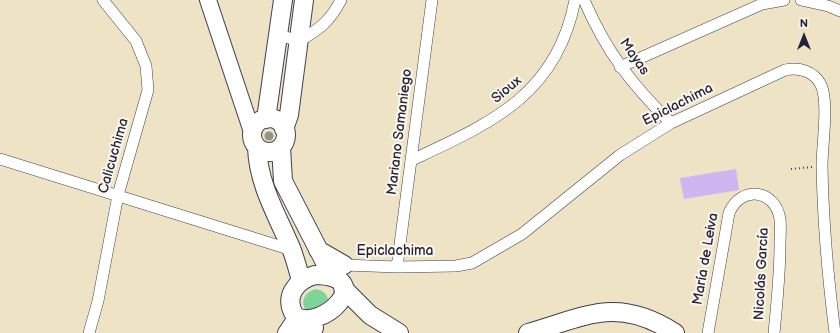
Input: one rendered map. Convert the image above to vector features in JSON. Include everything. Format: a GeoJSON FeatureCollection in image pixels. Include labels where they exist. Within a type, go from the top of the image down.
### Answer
{"type":"FeatureCollection","features":[{"type":"Feature","properties":{"kind":"main road"},"geometry":{"type":"LineString","coordinates":[[208,0],[245,112],[259,130],[261,150],[271,152],[281,147]]}},
{"type":"Feature","properties":{"kind":"main road"},"geometry":{"type":"LineString","coordinates":[[283,0],[279,35],[259,130],[259,170],[265,190],[292,250],[301,280]]}},
{"type":"Feature","properties":{"kind":"main road"},"geometry":{"type":"LineString","coordinates":[[284,129],[288,114],[304,0]]}},
{"type":"Feature","properties":{"kind":"main road"},"geometry":{"type":"LineString","coordinates":[[259,130],[277,121],[284,129],[286,135],[281,147],[283,181],[318,250],[370,315],[399,333]]}},
{"type":"Feature","properties":{"kind":"main road"},"geometry":{"type":"LineString","coordinates":[[312,327],[291,303],[292,295],[301,280],[315,275],[339,276]]}},
{"type":"Feature","properties":{"kind":"main road"},"geometry":{"type":"LineString","coordinates":[[286,333],[330,324],[338,317],[345,296],[339,276]]}},
{"type":"Feature","properties":{"kind":"main road"},"geometry":{"type":"LineString","coordinates":[[528,333],[599,312],[618,311],[644,317],[661,324],[675,333]]}},
{"type":"Feature","properties":{"kind":"street","name":"Calicuchima"},"geometry":{"type":"LineString","coordinates":[[89,333],[98,301],[118,195],[148,90],[146,66],[136,41],[103,0]]}},
{"type":"Feature","properties":{"kind":"street"},"geometry":{"type":"LineString","coordinates":[[279,35],[299,41],[317,31],[332,17],[341,0]]}},
{"type":"Feature","properties":{"kind":"street","name":"Mariano Samaniego"},"geometry":{"type":"LineString","coordinates":[[398,267],[432,0]]}},
{"type":"Feature","properties":{"kind":"street","name":"Sioux"},"geometry":{"type":"LineString","coordinates":[[412,160],[469,134],[498,117],[537,83],[555,56],[571,23],[575,0]]}},
{"type":"Feature","properties":{"kind":"street","name":"Mayas"},"geometry":{"type":"LineString","coordinates":[[584,0],[596,28],[620,67],[644,96],[671,123]]}},
{"type":"Feature","properties":{"kind":"street"},"geometry":{"type":"LineString","coordinates":[[620,67],[762,4],[784,0]]}},
{"type":"Feature","properties":{"kind":"street"},"geometry":{"type":"LineString","coordinates":[[801,0],[828,6],[840,11]]}},
{"type":"Feature","properties":{"kind":"street","name":"Epiclachima"},"geometry":{"type":"LineString","coordinates":[[339,276],[398,267],[456,266],[472,263],[484,258],[522,234],[620,156],[671,123],[785,70],[795,68],[805,70],[815,77],[821,85],[824,98],[822,166],[825,231],[835,333]]}},
{"type":"Feature","properties":{"kind":"street"},"geometry":{"type":"LineString","coordinates":[[0,160],[118,195],[292,250]]}},
{"type":"Feature","properties":{"kind":"street","name":"María de Leiva"},"geometry":{"type":"LineString","coordinates":[[708,333],[731,208],[738,198],[748,194],[759,194],[766,197]]}},
{"type":"Feature","properties":{"kind":"street","name":"Nicolás García"},"geometry":{"type":"LineString","coordinates":[[766,197],[772,203],[780,219],[780,271],[774,333]]}},
{"type":"Feature","properties":{"kind":"path"},"geometry":{"type":"LineString","coordinates":[[791,168],[822,166]]}},
{"type":"Feature","properties":{"kind":"green space"},"geometry":{"type":"Polygon","coordinates":[[[315,289],[324,292],[328,300],[328,307],[306,311],[303,304],[304,298],[308,293],[315,289]]]}},
{"type":"Feature","properties":{"kind":"building"},"geometry":{"type":"Polygon","coordinates":[[[736,169],[739,190],[684,199],[680,178],[736,169]]]}}]}
